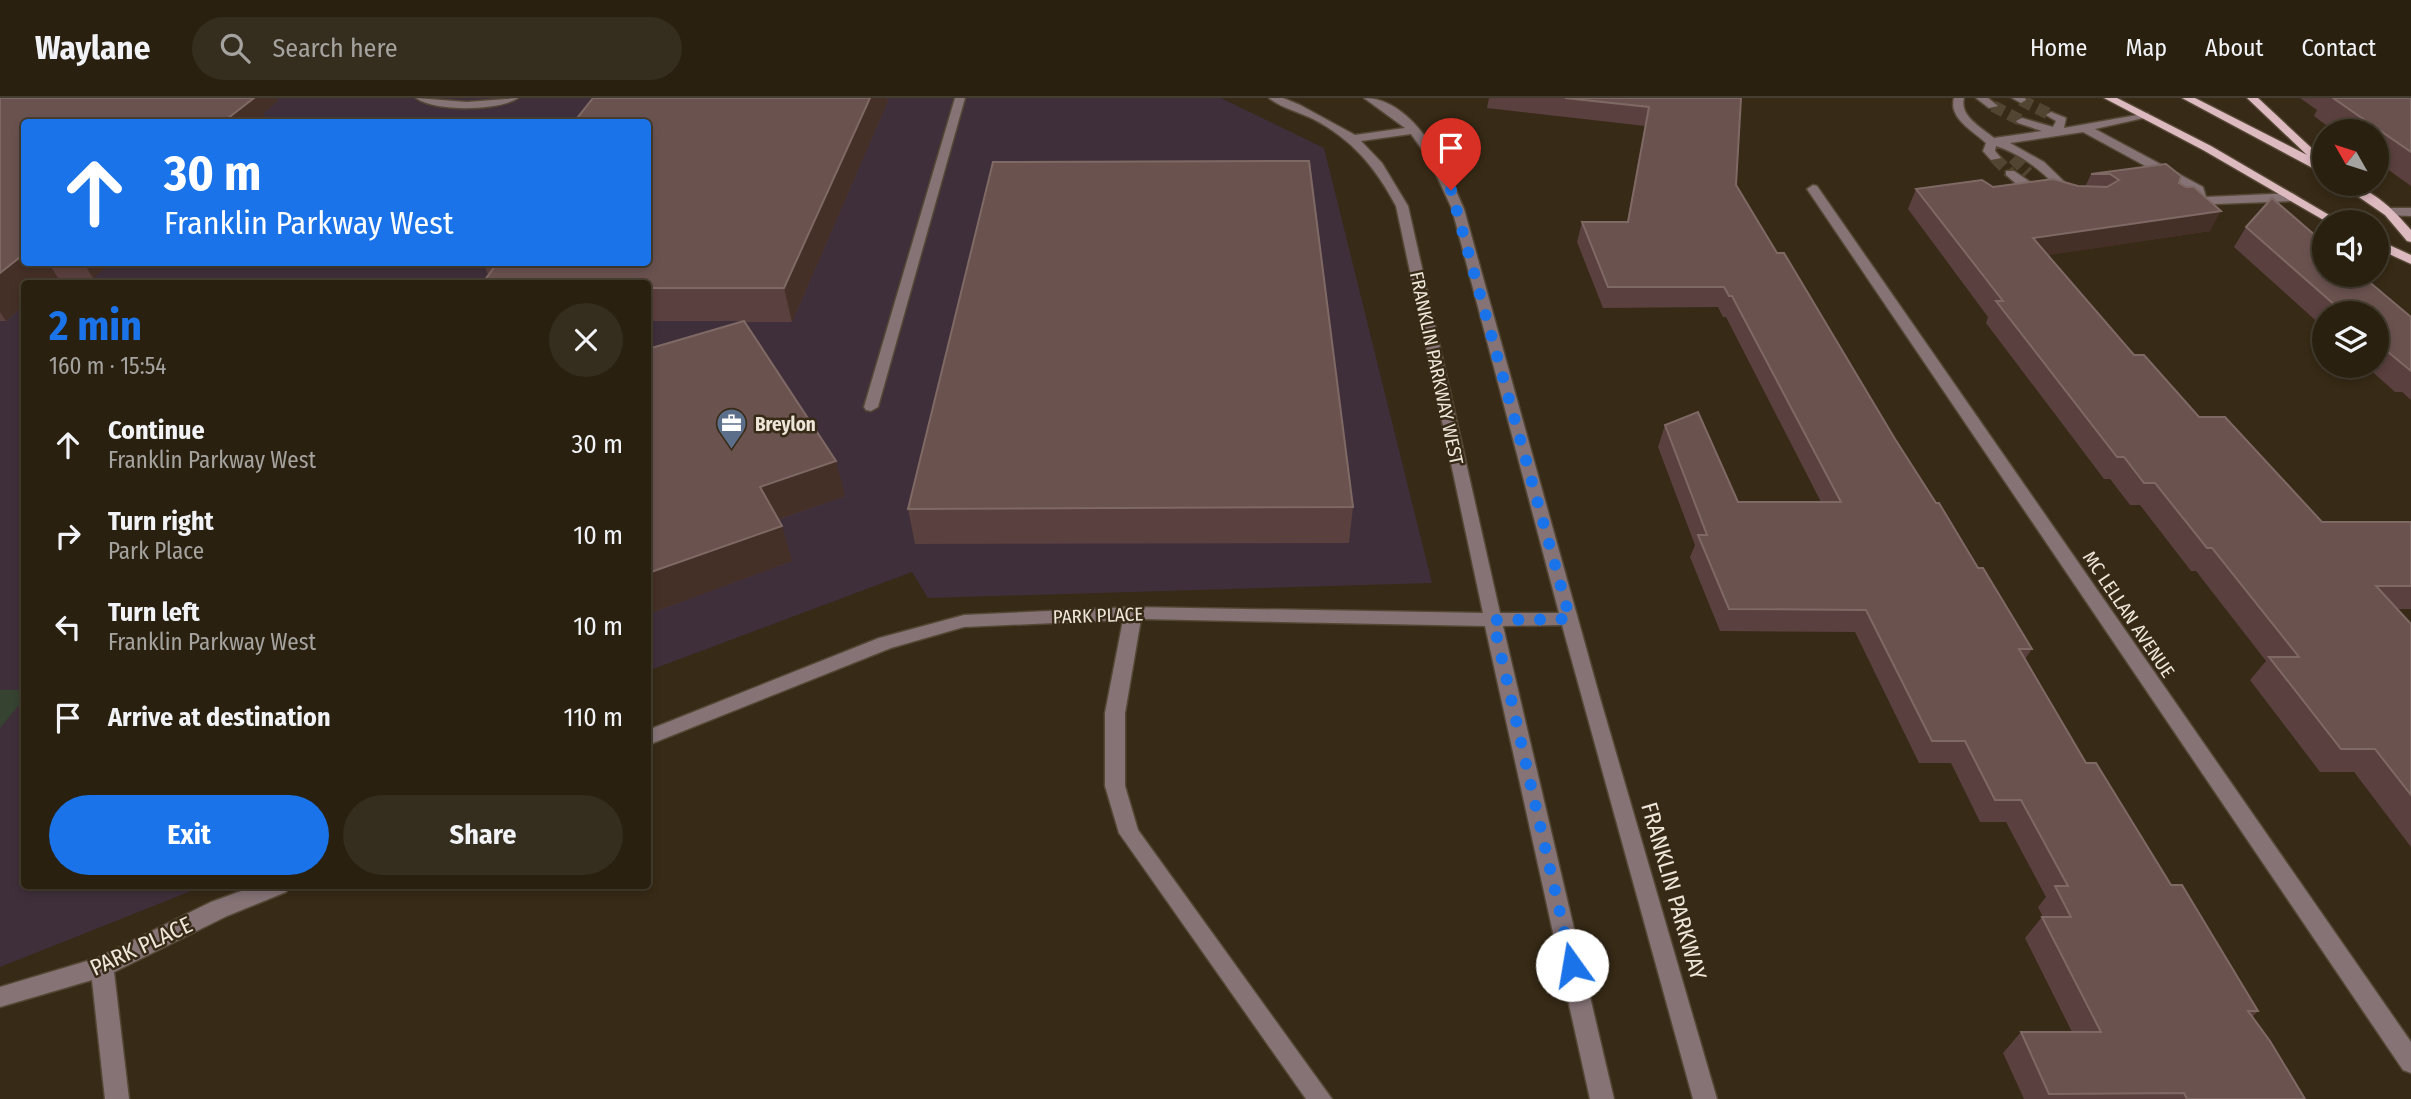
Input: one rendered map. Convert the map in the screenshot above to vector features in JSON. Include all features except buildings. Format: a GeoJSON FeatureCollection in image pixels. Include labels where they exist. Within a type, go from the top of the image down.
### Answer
{"type":"FeatureCollection","features":[{"type":"Feature","properties":{"kind":"main road"},"geometry":{"type":"LineString","coordinates":[[2109,98],[2314,210]]}},
{"type":"Feature","properties":{"kind":"main road"},"geometry":{"type":"LineString","coordinates":[[2187,98],[2312,162]]}},
{"type":"Feature","properties":{"kind":"main road"},"geometry":{"type":"LineString","coordinates":[[2252,98],[2312,156]]}},
{"type":"Feature","properties":{"kind":"main road"},"geometry":{"type":"LineString","coordinates":[[2364,196],[2386,210]]}},
{"type":"Feature","properties":{"kind":"main road"},"geometry":{"type":"LineString","coordinates":[[2389,212],[2411,238]]}},
{"type":"Feature","properties":{"kind":"main road"},"geometry":{"type":"LineString","coordinates":[[2389,249],[2411,260]]}},
{"type":"Feature","properties":{"kind":"street"},"geometry":{"type":"LineString","coordinates":[[421,98],[435,103],[461,105],[513,98]]}},
{"type":"Feature","properties":{"kind":"street"},"geometry":{"type":"LineString","coordinates":[[871,407],[960,98]]}},
{"type":"Feature","properties":{"kind":"street","name":"FRANKLIN PARKWAY WEST"},"geometry":{"type":"LineString","coordinates":[[1274,98],[1339,128],[1366,150],[1387,175],[1402,206],[1602,1099]]}},
{"type":"Feature","properties":{"kind":"street"},"geometry":{"type":"LineString","coordinates":[[1370,98],[1405,119],[1416,130],[1443,172],[1458,209],[1570,619]]}},
{"type":"Feature","properties":{"kind":"street"},"geometry":{"type":"LineString","coordinates":[[1959,98],[1957,106],[1960,114],[2013,158]]}},
{"type":"Feature","properties":{"kind":"street"},"geometry":{"type":"LineString","coordinates":[[1981,98],[1993,106]]}},
{"type":"Feature","properties":{"kind":"street"},"geometry":{"type":"LineString","coordinates":[[2051,115],[2062,120],[2057,132]]}},
{"type":"Feature","properties":{"kind":"street"},"geometry":{"type":"LineString","coordinates":[[1992,142],[2085,128],[2144,115]]}},
{"type":"Feature","properties":{"kind":"street"},"geometry":{"type":"LineString","coordinates":[[2022,121],[2057,132]]}},
{"type":"Feature","properties":{"kind":"street"},"geometry":{"type":"LineString","coordinates":[[2085,128],[2199,190],[2200,200]]}},
{"type":"Feature","properties":{"kind":"street"},"geometry":{"type":"LineString","coordinates":[[1352,139],[1416,130]]}},
{"type":"Feature","properties":{"kind":"street"},"geometry":{"type":"LineString","coordinates":[[1992,142],[1989,152],[1996,158]]}},
{"type":"Feature","properties":{"kind":"street"},"geometry":{"type":"LineString","coordinates":[[1992,142],[2017,148],[2084,201],[2068,201],[2031,190],[2010,173]]}},
{"type":"Feature","properties":{"kind":"street"},"geometry":{"type":"LineString","coordinates":[[2028,173],[2035,184],[2031,190]]}},
{"type":"Feature","properties":{"kind":"street","name":"MC LELLAN AVENUE"},"geometry":{"type":"LineString","coordinates":[[1813,189],[2411,1062]]}},
{"type":"Feature","properties":{"kind":"street"},"geometry":{"type":"LineString","coordinates":[[2175,201],[2292,197]]}},
{"type":"Feature","properties":{"kind":"street"},"geometry":{"type":"LineString","coordinates":[[2389,212],[2411,212]]}},
{"type":"Feature","properties":{"kind":"street"},"geometry":{"type":"LineString","coordinates":[[1133,613],[1115,713],[1115,786],[1129,833],[1320,1099]]}},
{"type":"Feature","properties":{"kind":"street","name":"PARK PLACE"},"geometry":{"type":"LineString","coordinates":[[651,737],[885,643],[964,621],[1133,613],[1570,619]]}},
{"type":"Feature","properties":{"kind":"street","name":"FRANKLIN PARKWAY"},"geometry":{"type":"LineString","coordinates":[[1570,619],[1705,1099]]}},
{"type":"Feature","properties":{"kind":"street","name":"PARK PLACE"},"geometry":{"type":"LineString","coordinates":[[0,997],[102,967],[219,909],[270,889]]}},
{"type":"Feature","properties":{"kind":"street"},"geometry":{"type":"LineString","coordinates":[[102,967],[117,1099]]}},
{"type":"Feature","properties":{"kind":"shaded area"},"geometry":{"type":"Polygon","coordinates":[[[0,98],[1221,98],[1324,148],[1432,583],[928,598],[912,572],[651,670],[651,280],[21,280],[21,889],[196,889],[0,967],[0,98]]]}},
{"type":"Feature","properties":{"kind":"green space"},"geometry":{"type":"Polygon","coordinates":[[[0,690],[21,690],[21,703],[0,728],[0,690]]]}},
{"type":"Feature","properties":{"kind":"tunnel"},"geometry":{"type":"LineString","coordinates":[[2021,100],[2051,115]]}},
{"type":"Feature","properties":{"kind":"tunnel"},"geometry":{"type":"LineString","coordinates":[[1993,106],[2022,121]]}},
{"type":"Feature","properties":{"kind":"tunnel"},"geometry":{"type":"LineString","coordinates":[[1995,158],[2010,173]]}},
{"type":"Feature","properties":{"kind":"tunnel"},"geometry":{"type":"LineString","coordinates":[[2013,158],[2028,173]]}},
{"type":"Feature","properties":{"kind":"place","name":"Breylon"},"geometry":{"type":"Point","coordinates":[732,451]}},
{"type":"Feature","properties":{"kind":"route"},"geometry":{"type":"LineString","coordinates":[[1451,190],[1570,619],[1493,620],[1572,965]]}}]}
